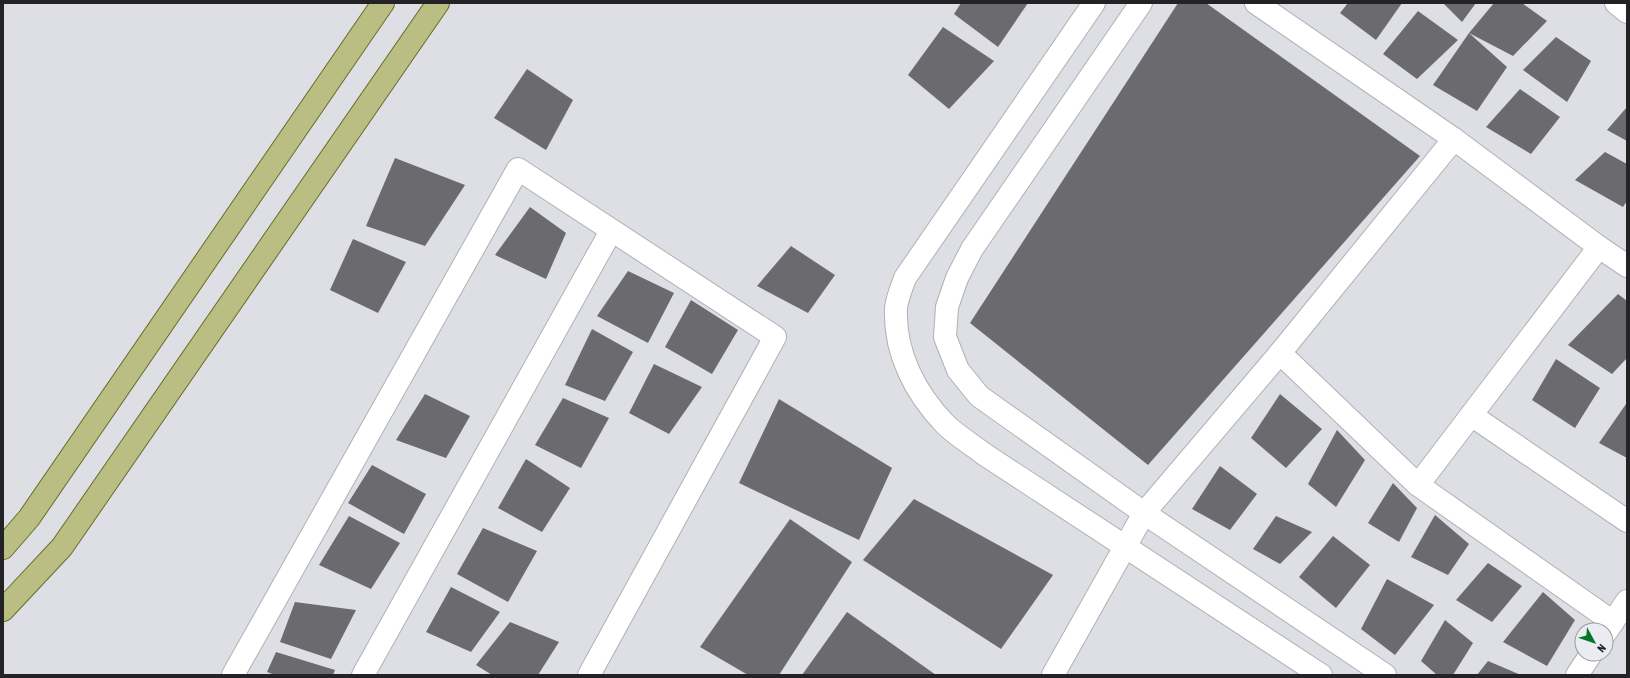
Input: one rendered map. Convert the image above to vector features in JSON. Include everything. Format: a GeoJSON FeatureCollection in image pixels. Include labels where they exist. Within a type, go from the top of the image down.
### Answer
{"type":"FeatureCollection","features":[{"type":"Feature","properties":{"kind":"main road"},"geometry":{"type":"LineString","coordinates":[[3,548],[29,518],[383,3]]}},
{"type":"Feature","properties":{"kind":"main road"},"geometry":{"type":"LineString","coordinates":[[3,610],[62,547],[438,3]]}},
{"type":"Feature","properties":{"kind":"street"},"geometry":{"type":"LineString","coordinates":[[1094,3],[905,278],[896,307],[898,337],[908,372],[922,396],[946,424],[984,454],[1321,675]]}},
{"type":"Feature","properties":{"kind":"street"},"geometry":{"type":"LineString","coordinates":[[1141,3],[972,249],[957,278],[947,307],[945,337],[958,370],[979,396],[1144,513],[1385,675]]}},
{"type":"Feature","properties":{"kind":"street"},"geometry":{"type":"LineString","coordinates":[[1256,3],[1454,138],[1599,247],[1627,266]]}},
{"type":"Feature","properties":{"kind":"street"},"geometry":{"type":"LineString","coordinates":[[1616,3],[1627,12]]}},
{"type":"Feature","properties":{"kind":"street"},"geometry":{"type":"LineString","coordinates":[[1053,675],[1144,513],[1280,354],[1454,138]]}},
{"type":"Feature","properties":{"kind":"street"},"geometry":{"type":"LineString","coordinates":[[233,675],[518,169],[775,337],[589,675]]}},
{"type":"Feature","properties":{"kind":"street"},"geometry":{"type":"LineString","coordinates":[[363,675],[611,231]]}},
{"type":"Feature","properties":{"kind":"street"},"geometry":{"type":"LineString","coordinates":[[1418,485],[1599,247]]}},
{"type":"Feature","properties":{"kind":"street"},"geometry":{"type":"LineString","coordinates":[[1280,354],[1418,485],[1602,622]]}},
{"type":"Feature","properties":{"kind":"street"},"geometry":{"type":"LineString","coordinates":[[1471,415],[1627,521]]}},
{"type":"Feature","properties":{"kind":"street"},"geometry":{"type":"LineString","coordinates":[[1612,622],[1627,601]]}},
{"type":"Feature","properties":{"kind":"street"},"geometry":{"type":"LineString","coordinates":[[1577,675],[1586,662]]}},
{"type":"Feature","properties":{"kind":"building"},"geometry":{"type":"Polygon","coordinates":[[[961,3],[1028,3],[998,47],[954,14],[961,3]]]}},
{"type":"Feature","properties":{"kind":"building"},"geometry":{"type":"Polygon","coordinates":[[[1178,3],[1206,3],[1420,156],[1148,465],[970,323],[1178,3]]]}},
{"type":"Feature","properties":{"kind":"building"},"geometry":{"type":"Polygon","coordinates":[[[1348,3],[1402,3],[1376,40],[1340,13],[1348,3]]]}},
{"type":"Feature","properties":{"kind":"building"},"geometry":{"type":"Polygon","coordinates":[[[1443,3],[1476,3],[1462,22],[1443,3]]]}},
{"type":"Feature","properties":{"kind":"building"},"geometry":{"type":"Polygon","coordinates":[[[1494,3],[1522,3],[1547,21],[1513,56],[1469,33],[1494,3]]]}},
{"type":"Feature","properties":{"kind":"building"},"geometry":{"type":"Polygon","coordinates":[[[1418,11],[1458,40],[1417,79],[1383,54],[1418,11]]]}},
{"type":"Feature","properties":{"kind":"building"},"geometry":{"type":"Polygon","coordinates":[[[943,27],[994,61],[949,109],[908,75],[943,27]]]}},
{"type":"Feature","properties":{"kind":"building"},"geometry":{"type":"Polygon","coordinates":[[[1469,33],[1507,67],[1477,111],[1433,85],[1469,33]]]}},
{"type":"Feature","properties":{"kind":"building"},"geometry":{"type":"Polygon","coordinates":[[[1556,37],[1591,61],[1567,102],[1523,70],[1556,37]]]}},
{"type":"Feature","properties":{"kind":"building"},"geometry":{"type":"Polygon","coordinates":[[[527,69],[573,100],[546,150],[494,118],[527,69]]]}},
{"type":"Feature","properties":{"kind":"building"},"geometry":{"type":"Polygon","coordinates":[[[1520,89],[1560,117],[1531,154],[1486,127],[1520,89]]]}},
{"type":"Feature","properties":{"kind":"building"},"geometry":{"type":"Polygon","coordinates":[[[1627,107],[1627,141],[1607,130],[1627,107]]]}},
{"type":"Feature","properties":{"kind":"building"},"geometry":{"type":"Polygon","coordinates":[[[1605,152],[1627,164],[1627,201],[1623,207],[1575,180],[1605,152]]]}},
{"type":"Feature","properties":{"kind":"building"},"geometry":{"type":"Polygon","coordinates":[[[395,158],[465,185],[425,246],[366,226],[395,158]]]}},
{"type":"Feature","properties":{"kind":"building"},"geometry":{"type":"Polygon","coordinates":[[[530,207],[566,233],[546,279],[495,255],[530,207]]]}},
{"type":"Feature","properties":{"kind":"building"},"geometry":{"type":"Polygon","coordinates":[[[353,239],[406,262],[378,313],[330,290],[353,239]]]}},
{"type":"Feature","properties":{"kind":"building"},"geometry":{"type":"Polygon","coordinates":[[[791,246],[835,275],[808,313],[757,286],[791,246]]]}},
{"type":"Feature","properties":{"kind":"building"},"geometry":{"type":"Polygon","coordinates":[[[628,271],[674,293],[648,343],[597,316],[628,271]]]}},
{"type":"Feature","properties":{"kind":"building"},"geometry":{"type":"Polygon","coordinates":[[[1618,294],[1627,301],[1627,358],[1612,374],[1568,345],[1618,294]]]}},
{"type":"Feature","properties":{"kind":"building"},"geometry":{"type":"Polygon","coordinates":[[[691,300],[738,330],[712,374],[665,347],[691,300]]]}},
{"type":"Feature","properties":{"kind":"building"},"geometry":{"type":"Polygon","coordinates":[[[592,329],[633,352],[605,401],[565,385],[592,329]]]}},
{"type":"Feature","properties":{"kind":"building"},"geometry":{"type":"Polygon","coordinates":[[[1556,359],[1600,388],[1575,428],[1532,400],[1556,359]]]}},
{"type":"Feature","properties":{"kind":"building"},"geometry":{"type":"Polygon","coordinates":[[[654,364],[702,387],[669,434],[629,413],[654,364]]]}},
{"type":"Feature","properties":{"kind":"building"},"geometry":{"type":"Polygon","coordinates":[[[425,394],[470,416],[446,458],[396,440],[425,394]]]}},
{"type":"Feature","properties":{"kind":"building"},"geometry":{"type":"Polygon","coordinates":[[[1280,394],[1322,429],[1286,468],[1251,438],[1280,394]]]}},
{"type":"Feature","properties":{"kind":"building"},"geometry":{"type":"Polygon","coordinates":[[[563,398],[609,418],[581,468],[535,445],[563,398]]]}},
{"type":"Feature","properties":{"kind":"building"},"geometry":{"type":"Polygon","coordinates":[[[779,399],[892,468],[859,540],[739,483],[779,399]]]}},
{"type":"Feature","properties":{"kind":"building"},"geometry":{"type":"Polygon","coordinates":[[[1626,404],[1627,405],[1627,458],[1599,443],[1626,404]]]}},
{"type":"Feature","properties":{"kind":"building"},"geometry":{"type":"Polygon","coordinates":[[[1337,430],[1365,460],[1336,507],[1308,484],[1337,430]]]}},
{"type":"Feature","properties":{"kind":"building"},"geometry":{"type":"Polygon","coordinates":[[[526,459],[570,488],[542,532],[498,508],[526,459]]]}},
{"type":"Feature","properties":{"kind":"building"},"geometry":{"type":"Polygon","coordinates":[[[372,465],[426,494],[404,534],[348,503],[372,465]]]}},
{"type":"Feature","properties":{"kind":"building"},"geometry":{"type":"Polygon","coordinates":[[[1220,466],[1257,494],[1230,530],[1192,509],[1220,466]]]}},
{"type":"Feature","properties":{"kind":"building"},"geometry":{"type":"Polygon","coordinates":[[[1393,483],[1417,508],[1399,542],[1368,523],[1393,483]]]}},
{"type":"Feature","properties":{"kind":"building"},"geometry":{"type":"Polygon","coordinates":[[[914,499],[1053,575],[1001,649],[863,560],[914,499]]]}},
{"type":"Feature","properties":{"kind":"building"},"geometry":{"type":"Polygon","coordinates":[[[1435,515],[1469,544],[1448,575],[1411,557],[1435,515]]]}},
{"type":"Feature","properties":{"kind":"building"},"geometry":{"type":"Polygon","coordinates":[[[349,516],[400,543],[371,589],[319,565],[349,516]]]}},
{"type":"Feature","properties":{"kind":"building"},"geometry":{"type":"Polygon","coordinates":[[[1276,516],[1312,532],[1280,564],[1253,549],[1276,516]]]}},
{"type":"Feature","properties":{"kind":"building"},"geometry":{"type":"Polygon","coordinates":[[[790,519],[852,562],[779,675],[748,675],[700,647],[790,519]]]}},
{"type":"Feature","properties":{"kind":"building"},"geometry":{"type":"Polygon","coordinates":[[[483,528],[537,551],[508,602],[457,574],[483,528]]]}},
{"type":"Feature","properties":{"kind":"building"},"geometry":{"type":"Polygon","coordinates":[[[1333,536],[1370,565],[1336,608],[1299,577],[1333,536]]]}},
{"type":"Feature","properties":{"kind":"building"},"geometry":{"type":"Polygon","coordinates":[[[1488,563],[1522,586],[1492,622],[1456,600],[1488,563]]]}},
{"type":"Feature","properties":{"kind":"building"},"geometry":{"type":"Polygon","coordinates":[[[1387,579],[1434,605],[1395,655],[1361,629],[1387,579]]]}},
{"type":"Feature","properties":{"kind":"building"},"geometry":{"type":"Polygon","coordinates":[[[451,587],[500,612],[471,652],[426,632],[451,587]]]}},
{"type":"Feature","properties":{"kind":"building"},"geometry":{"type":"Polygon","coordinates":[[[1543,592],[1575,620],[1547,666],[1503,642],[1543,592]]]}},
{"type":"Feature","properties":{"kind":"building"},"geometry":{"type":"Polygon","coordinates":[[[295,602],[356,610],[331,659],[280,642],[295,602]]]}},
{"type":"Feature","properties":{"kind":"building"},"geometry":{"type":"Polygon","coordinates":[[[847,612],[936,675],[802,675],[847,612]]]}},
{"type":"Feature","properties":{"kind":"building"},"geometry":{"type":"Polygon","coordinates":[[[1445,620],[1473,643],[1453,675],[1437,675],[1421,661],[1445,620]]]}},
{"type":"Feature","properties":{"kind":"building"},"geometry":{"type":"Polygon","coordinates":[[[510,622],[559,642],[538,675],[492,675],[476,665],[510,622]]]}},
{"type":"Feature","properties":{"kind":"building"},"geometry":{"type":"Polygon","coordinates":[[[276,652],[335,670],[333,675],[275,675],[267,672],[276,652]]]}},
{"type":"Feature","properties":{"kind":"building"},"geometry":{"type":"Polygon","coordinates":[[[1488,661],[1521,675],[1477,675],[1488,661]]]}}]}
